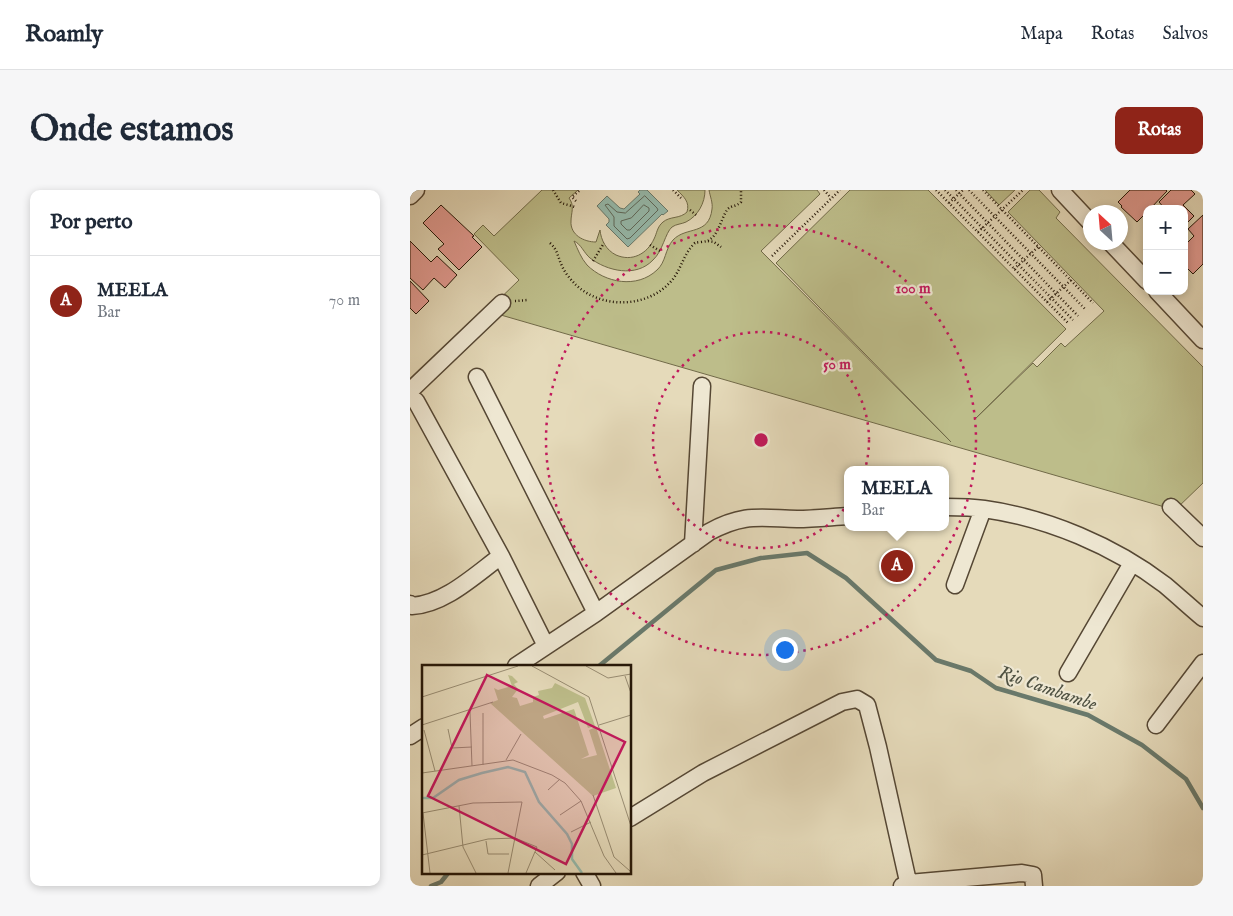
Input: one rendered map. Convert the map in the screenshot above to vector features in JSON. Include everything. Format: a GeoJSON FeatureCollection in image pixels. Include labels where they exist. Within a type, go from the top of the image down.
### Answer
{"type":"FeatureCollection","features":[{"type":"Feature","properties":{"kind":"street"},"geometry":{"type":"LineString","coordinates":[[410,196],[416,190]]}},
{"type":"Feature","properties":{"kind":"street"},"geometry":{"type":"LineString","coordinates":[[1060,190],[1083,215]]}},
{"type":"Feature","properties":{"kind":"street"},"geometry":{"type":"LineString","coordinates":[[1118,250],[1143,277]]}},
{"type":"Feature","properties":{"kind":"street"},"geometry":{"type":"LineString","coordinates":[[1161,295],[1203,340]]}},
{"type":"Feature","properties":{"kind":"street"},"geometry":{"type":"LineString","coordinates":[[502,303],[413,396],[501,556],[546,646]]}},
{"type":"Feature","properties":{"kind":"street"},"geometry":{"type":"LineString","coordinates":[[477,377],[596,614]]}},
{"type":"Feature","properties":{"kind":"street"},"geometry":{"type":"LineString","coordinates":[[693,544],[702,386]]}},
{"type":"Feature","properties":{"kind":"street"},"geometry":{"type":"LineString","coordinates":[[949,507],[983,509],[1016,515],[1057,528],[1096,544],[1132,563],[1165,585],[1203,618]]}},
{"type":"Feature","properties":{"kind":"street"},"geometry":{"type":"LineString","coordinates":[[1171,507],[1203,538]]}},
{"type":"Feature","properties":{"kind":"street"},"geometry":{"type":"LineString","coordinates":[[955,584],[983,509]]}},
{"type":"Feature","properties":{"kind":"street"},"geometry":{"type":"LineString","coordinates":[[518,665],[596,614],[709,532],[737,520],[757,517],[798,519],[844,516]]}},
{"type":"Feature","properties":{"kind":"street"},"geometry":{"type":"LineString","coordinates":[[410,604],[412,606],[423,605],[443,597],[501,556]]}},
{"type":"Feature","properties":{"kind":"street"},"geometry":{"type":"LineString","coordinates":[[1068,673],[1132,563]]}},
{"type":"Feature","properties":{"kind":"street"},"geometry":{"type":"LineString","coordinates":[[1156,725],[1203,663]]}},
{"type":"Feature","properties":{"kind":"street"},"geometry":{"type":"LineString","coordinates":[[631,817],[703,773],[842,702],[857,699],[867,705],[878,747],[906,885],[1022,873],[1033,875],[1034,886]]}},
{"type":"Feature","properties":{"kind":"street"},"geometry":{"type":"LineString","coordinates":[[410,736],[422,728]]}},
{"type":"Feature","properties":{"kind":"street"},"geometry":{"type":"LineString","coordinates":[[539,886],[554,874]]}},
{"type":"Feature","properties":{"kind":"street"},"geometry":{"type":"LineString","coordinates":[[585,874],[592,886]]}},
{"type":"Feature","properties":{"kind":"path"},"geometry":{"type":"LineString","coordinates":[[553,190],[561,203],[575,207]]}},
{"type":"Feature","properties":{"kind":"path"},"geometry":{"type":"LineString","coordinates":[[576,201],[572,198],[580,190]]}},
{"type":"Feature","properties":{"kind":"path"},"geometry":{"type":"LineString","coordinates":[[673,190],[681,198]]}},
{"type":"Feature","properties":{"kind":"path"},"geometry":{"type":"LineString","coordinates":[[706,242],[712,238],[729,208],[737,206],[741,202],[741,190]]}},
{"type":"Feature","properties":{"kind":"path"},"geometry":{"type":"LineString","coordinates":[[824,190],[831,199]]}},
{"type":"Feature","properties":{"kind":"path"},"geometry":{"type":"LineString","coordinates":[[772,256],[840,190]]}},
{"type":"Feature","properties":{"kind":"path"},"geometry":{"type":"LineString","coordinates":[[936,190],[1069,324]]}},
{"type":"Feature","properties":{"kind":"path"},"geometry":{"type":"LineString","coordinates":[[945,190],[1074,320]]}},
{"type":"Feature","properties":{"kind":"path"},"geometry":{"type":"LineString","coordinates":[[956,190],[1078,316]]}},
{"type":"Feature","properties":{"kind":"path"},"geometry":{"type":"LineString","coordinates":[[949,203],[963,190]]}},
{"type":"Feature","properties":{"kind":"path"},"geometry":{"type":"LineString","coordinates":[[970,190],[1086,310]]}},
{"type":"Feature","properties":{"kind":"path"},"geometry":{"type":"LineString","coordinates":[[983,190],[1093,303]]}},
{"type":"Feature","properties":{"kind":"path"},"geometry":{"type":"LineString","coordinates":[[978,232],[1023,190]]}},
{"type":"Feature","properties":{"kind":"path"},"geometry":{"type":"LineString","coordinates":[[690,210],[696,215]]}},
{"type":"Feature","properties":{"kind":"path"},"geometry":{"type":"LineString","coordinates":[[550,243],[557,250],[562,266],[580,288],[599,298],[618,303],[643,299],[654,295],[672,280],[690,247],[695,243],[714,242],[721,246]]}},
{"type":"Feature","properties":{"kind":"path"},"geometry":{"type":"LineString","coordinates":[[594,260],[604,243]]}},
{"type":"Feature","properties":{"kind":"path"},"geometry":{"type":"LineString","coordinates":[[650,246],[660,251]]}},
{"type":"Feature","properties":{"kind":"path"},"geometry":{"type":"LineString","coordinates":[[1014,269],[1038,247]]}},
{"type":"Feature","properties":{"kind":"path"},"geometry":{"type":"LineString","coordinates":[[1047,302],[1071,280]]}},
{"type":"Feature","properties":{"kind":"green space"},"geometry":{"type":"Polygon","coordinates":[[[542,190],[578,190],[569,198],[572,207],[571,226],[575,234],[587,241],[596,242],[600,230],[603,241],[609,250],[622,257],[633,257],[647,249],[663,222],[687,212],[687,202],[677,190],[705,190],[702,204],[697,213],[686,222],[672,227],[656,256],[646,266],[630,271],[613,269],[590,258],[579,244],[574,241],[583,260],[594,271],[612,280],[631,282],[649,276],[657,270],[670,244],[678,236],[702,227],[706,223],[710,218],[712,207],[709,190],[817,190],[820,194],[761,251],[951,442],[776,263],[850,190],[928,190],[1066,329],[974,420],[1033,363],[1037,367],[1061,343],[1065,347],[1104,311],[1008,212],[1030,190],[1039,190],[1060,212],[1056,218],[1083,245],[1083,250],[1088,250],[1203,367],[1203,483],[1175,510],[487,311],[519,280],[474,234],[483,225],[494,236],[542,190]]]}},
{"type":"Feature","properties":{"kind":"green space"},"geometry":{"type":"Polygon","coordinates":[[[985,190],[1015,190],[999,205],[985,190]]]}},
{"type":"Feature","properties":{"kind":"water"},"geometry":{"type":"Polygon","coordinates":[[[640,190],[647,190],[668,211],[662,214],[628,247],[606,225],[609,219],[597,206],[607,196],[620,208],[624,209],[640,194],[638,192],[640,190]]]}},
{"type":"Feature","properties":{"kind":"building"},"geometry":{"type":"Polygon","coordinates":[[[1130,190],[1167,191],[1154,205],[1143,205],[1143,216],[1137,222],[1128,214],[1128,205],[1121,205],[1118,202],[1130,190]]]}},
{"type":"Feature","properties":{"kind":"building"},"geometry":{"type":"Polygon","coordinates":[[[1171,190],[1191,190],[1195,194],[1183,205],[1162,205],[1159,202],[1171,190]]]}},
{"type":"Feature","properties":{"kind":"building"},"geometry":{"type":"Polygon","coordinates":[[[441,205],[474,236],[472,237],[482,247],[459,270],[438,249],[444,244],[423,223],[441,205]]]}},
{"type":"Feature","properties":{"kind":"building"},"geometry":{"type":"Polygon","coordinates":[[[1188,210],[1194,216],[1188,222],[1188,210]]]}},
{"type":"Feature","properties":{"kind":"building"},"geometry":{"type":"Polygon","coordinates":[[[1203,215],[1203,264],[1193,274],[1188,269],[1188,242],[1194,236],[1188,229],[1203,215]]]}},
{"type":"Feature","properties":{"kind":"building"},"geometry":{"type":"Polygon","coordinates":[[[410,241],[431,262],[437,256],[457,275],[445,288],[434,278],[423,290],[410,278],[410,241]]]}},
{"type":"Feature","properties":{"kind":"building"},"geometry":{"type":"Polygon","coordinates":[[[410,281],[429,301],[416,314],[410,308],[410,281]]]}},
{"type":"Feature","properties":{"kind":"waterway","name":"Rio Cambambe"},"geometry":{"type":"LineString","coordinates":[[600,665],[716,570],[761,558],[807,553],[846,578],[936,660],[971,671],[996,688],[1088,715],[1142,745],[1186,779],[1203,808]]}},
{"type":"Feature","properties":{"kind":"waterway","name":"Rio Cambambe"},"geometry":{"type":"LineString","coordinates":[[431,886],[441,882],[447,874]]}},
{"type":"Feature","properties":{"kind":"place","name":"MEELA"},"geometry":{"type":"Point","coordinates":[897,566]}}]}
